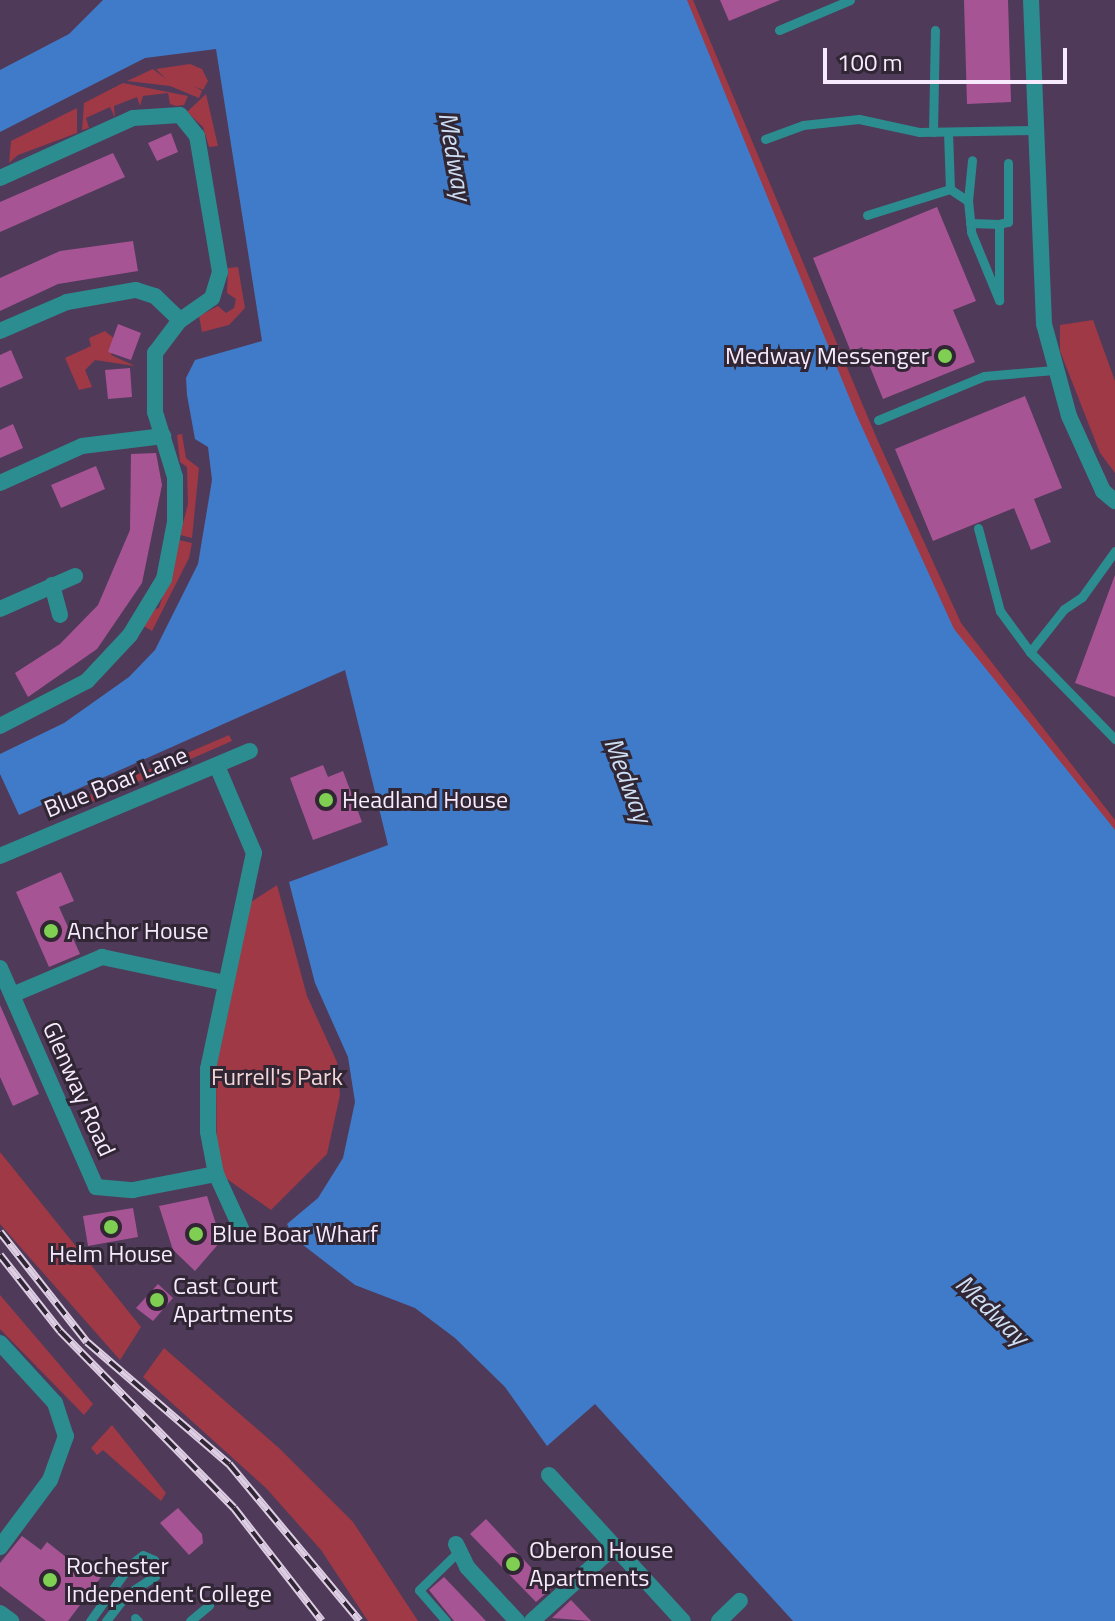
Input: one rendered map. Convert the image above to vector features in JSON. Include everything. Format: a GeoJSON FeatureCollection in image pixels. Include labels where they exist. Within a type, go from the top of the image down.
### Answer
{"type":"FeatureCollection","features":[{"type":"Feature","properties":{"kind":"street"},"geometry":{"type":"LineString","coordinates":[[1031,0],[1041,294],[1054,370],[1099,483],[1115,501]]}},
{"type":"Feature","properties":{"kind":"street"},"geometry":{"type":"LineString","coordinates":[[0,178],[133,118],[166,112],[186,118],[198,139],[220,274],[212,298],[180,320],[155,353],[152,383],[175,477],[175,522],[164,579],[130,635],[87,681],[0,726]]}},
{"type":"Feature","properties":{"kind":"street"},"geometry":{"type":"LineString","coordinates":[[0,331],[67,302],[136,290],[155,296],[180,320]]}},
{"type":"Feature","properties":{"kind":"street"},"geometry":{"type":"LineString","coordinates":[[0,483],[82,446],[163,436]]}},
{"type":"Feature","properties":{"kind":"street"},"geometry":{"type":"LineString","coordinates":[[0,609],[75,576]]}},
{"type":"Feature","properties":{"kind":"street"},"geometry":{"type":"LineString","coordinates":[[52,585],[60,615]]}},
{"type":"Feature","properties":{"kind":"street","name":"Blue Boar Lane"},"geometry":{"type":"LineString","coordinates":[[0,856],[250,751]]}},
{"type":"Feature","properties":{"kind":"street"},"geometry":{"type":"LineString","coordinates":[[217,766],[254,853],[206,1085],[216,1174],[244,1235]]}},
{"type":"Feature","properties":{"kind":"street"},"geometry":{"type":"LineString","coordinates":[[12,995],[102,957],[225,983]]}},
{"type":"Feature","properties":{"kind":"street","name":"Glenway Road"},"geometry":{"type":"LineString","coordinates":[[0,968],[96,1187],[133,1190],[216,1174]]}},
{"type":"Feature","properties":{"kind":"street"},"geometry":{"type":"LineString","coordinates":[[0,1343],[55,1403],[64,1426],[65,1445],[55,1471],[0,1547]]}},
{"type":"Feature","properties":{"kind":"street"},"geometry":{"type":"LineString","coordinates":[[549,1475],[683,1621]]}},
{"type":"Feature","properties":{"kind":"street"},"geometry":{"type":"LineString","coordinates":[[532,1621],[615,1546]]}},
{"type":"Feature","properties":{"kind":"street"},"geometry":{"type":"LineString","coordinates":[[458,1547],[467,1567],[509,1618]]}},
{"type":"Feature","properties":{"kind":"street"},"geometry":{"type":"LineString","coordinates":[[719,1621],[740,1601]]}},
{"type":"Feature","properties":{"kind":"street"},"geometry":{"type":"LineString","coordinates":[[0,1613],[11,1621]]}},
{"type":"Feature","properties":{"kind":"lane"},"geometry":{"type":"LineString","coordinates":[[779,30],[850,0]]}},
{"type":"Feature","properties":{"kind":"lane"},"geometry":{"type":"LineString","coordinates":[[933,132],[935,30]]}},
{"type":"Feature","properties":{"kind":"lane"},"geometry":{"type":"LineString","coordinates":[[765,139],[803,125],[859,119],[881,128],[933,132],[1036,130]]}},
{"type":"Feature","properties":{"kind":"lane"},"geometry":{"type":"LineString","coordinates":[[948,132],[950,189]]}},
{"type":"Feature","properties":{"kind":"lane"},"geometry":{"type":"LineString","coordinates":[[972,160],[968,201],[970,223],[999,300],[999,224]]}},
{"type":"Feature","properties":{"kind":"lane"},"geometry":{"type":"LineString","coordinates":[[970,223],[1008,222],[1008,163]]}},
{"type":"Feature","properties":{"kind":"lane"},"geometry":{"type":"LineString","coordinates":[[950,189],[968,201]]}},
{"type":"Feature","properties":{"kind":"lane"},"geometry":{"type":"LineString","coordinates":[[867,215],[950,189]]}},
{"type":"Feature","properties":{"kind":"lane"},"geometry":{"type":"LineString","coordinates":[[878,420],[984,376],[1054,370]]}},
{"type":"Feature","properties":{"kind":"lane"},"geometry":{"type":"LineString","coordinates":[[978,528],[1000,611],[1030,652],[1115,739]]}},
{"type":"Feature","properties":{"kind":"lane"},"geometry":{"type":"LineString","coordinates":[[1030,652],[1064,609],[1081,599],[1115,551]]}},
{"type":"Feature","properties":{"kind":"lane"},"geometry":{"type":"LineString","coordinates":[[446,1621],[419,1590],[458,1547]]}},
{"type":"Feature","properties":{"kind":"lane"},"geometry":{"type":"LineString","coordinates":[[90,1621],[130,1565],[143,1555],[154,1560],[155,1576],[127,1594],[106,1621]]}},
{"type":"Feature","properties":{"kind":"lane"},"geometry":{"type":"LineString","coordinates":[[190,1621],[209,1605]]}},
{"type":"Feature","properties":{"kind":"green space"},"geometry":{"type":"Polygon","coordinates":[[[635,0],[693,0],[877,439],[961,623],[1115,820],[1115,871],[927,620],[635,0]]]}},
{"type":"Feature","properties":{"kind":"green space"},"geometry":{"type":"Polygon","coordinates":[[[190,64],[202,69],[208,81],[203,90],[194,86],[202,91],[199,98],[170,86],[127,81],[153,69],[166,79],[156,69],[190,64]]]}},
{"type":"Feature","properties":{"kind":"green space"},"geometry":{"type":"Polygon","coordinates":[[[123,83],[188,96],[184,105],[176,106],[170,104],[168,93],[143,96],[140,106],[137,97],[114,106],[115,118],[110,107],[86,118],[89,128],[82,130],[84,103],[123,83]]]}},
{"type":"Feature","properties":{"kind":"green space"},"geometry":{"type":"Polygon","coordinates":[[[206,94],[218,146],[209,147],[203,127],[187,112],[206,94]]]}},
{"type":"Feature","properties":{"kind":"green space"},"geometry":{"type":"Polygon","coordinates":[[[77,108],[77,133],[18,155],[9,163],[11,141],[77,108]]]}},
{"type":"Feature","properties":{"kind":"green space"},"geometry":{"type":"Polygon","coordinates":[[[238,267],[245,308],[229,325],[202,332],[199,316],[218,306],[226,313],[234,308],[236,299],[227,293],[228,268],[238,267]]]}},
{"type":"Feature","properties":{"kind":"green space"},"geometry":{"type":"Polygon","coordinates":[[[1093,320],[1115,381],[1115,473],[1100,453],[1060,351],[1060,325],[1093,320]]]}},
{"type":"Feature","properties":{"kind":"green space"},"geometry":{"type":"Polygon","coordinates":[[[105,331],[116,340],[111,355],[135,366],[95,360],[85,370],[92,387],[79,390],[65,358],[91,346],[89,338],[105,331]]]}},
{"type":"Feature","properties":{"kind":"green space"},"geometry":{"type":"Polygon","coordinates":[[[182,434],[186,458],[199,468],[192,538],[180,535],[188,504],[187,467],[180,462],[177,435],[182,434]]]}},
{"type":"Feature","properties":{"kind":"green space"},"geometry":{"type":"Polygon","coordinates":[[[179,540],[192,543],[189,558],[152,631],[142,625],[151,610],[159,608],[179,540]]]}},
{"type":"Feature","properties":{"kind":"green space"},"geometry":{"type":"Polygon","coordinates":[[[229,735],[232,741],[83,806],[85,797],[229,735]]]}},
{"type":"Feature","properties":{"kind":"green space","name":"Furrell's Park"},"geometry":{"type":"Polygon","coordinates":[[[277,885],[307,996],[337,1062],[340,1095],[327,1154],[271,1210],[217,1172],[216,1069],[251,902],[277,885]]]}},
{"type":"Feature","properties":{"kind":"green space"},"geometry":{"type":"Polygon","coordinates":[[[0,1152],[141,1327],[120,1360],[0,1224],[0,1152]]]}},
{"type":"Feature","properties":{"kind":"green space"},"geometry":{"type":"Polygon","coordinates":[[[0,1295],[93,1404],[84,1415],[0,1329],[0,1295]]]}},
{"type":"Feature","properties":{"kind":"green space"},"geometry":{"type":"Polygon","coordinates":[[[164,1348],[279,1448],[353,1522],[418,1621],[368,1621],[321,1550],[266,1488],[143,1377],[164,1348]]]}},
{"type":"Feature","properties":{"kind":"green space"},"geometry":{"type":"Polygon","coordinates":[[[112,1425],[166,1493],[161,1501],[103,1450],[97,1455],[91,1448],[112,1425]]]}},
{"type":"Feature","properties":{"kind":"water","name":"Medway"},"geometry":{"type":"Polygon","coordinates":[[[103,0],[687,0],[856,414],[954,629],[1115,830],[1115,1621],[793,1621],[595,1404],[547,1446],[505,1387],[455,1338],[415,1308],[355,1285],[294,1238],[287,1224],[318,1198],[343,1158],[355,1102],[348,1057],[315,983],[289,882],[388,845],[345,670],[19,815],[0,774],[0,754],[64,723],[129,677],[155,650],[198,564],[212,480],[208,447],[195,439],[187,395],[186,378],[195,360],[262,341],[216,49],[145,58],[0,132],[0,70],[69,34],[103,0]]]}},
{"type":"Feature","properties":{"kind":"building"},"geometry":{"type":"Polygon","coordinates":[[[720,0],[780,0],[729,21],[720,0]]]}},
{"type":"Feature","properties":{"kind":"building"},"geometry":{"type":"Polygon","coordinates":[[[964,0],[1008,0],[1011,102],[967,104],[964,0]]]}},
{"type":"Feature","properties":{"kind":"building"},"geometry":{"type":"Polygon","coordinates":[[[171,133],[178,152],[157,161],[148,143],[171,133]]]}},
{"type":"Feature","properties":{"kind":"building"},"geometry":{"type":"Polygon","coordinates":[[[113,153],[125,177],[0,232],[0,202],[113,153]]]}},
{"type":"Feature","properties":{"kind":"building"},"geometry":{"type":"Polygon","coordinates":[[[937,207],[976,301],[953,310],[975,362],[883,399],[862,347],[851,352],[813,258],[937,207]]]}},
{"type":"Feature","properties":{"kind":"building"},"geometry":{"type":"Polygon","coordinates":[[[133,241],[138,271],[58,284],[0,311],[0,278],[60,251],[133,241]]]}},
{"type":"Feature","properties":{"kind":"building"},"geometry":{"type":"Polygon","coordinates":[[[118,324],[141,333],[131,360],[108,352],[118,324]]]}},
{"type":"Feature","properties":{"kind":"building"},"geometry":{"type":"Polygon","coordinates":[[[11,350],[23,378],[0,388],[0,355],[11,350]]]}},
{"type":"Feature","properties":{"kind":"building"},"geometry":{"type":"Polygon","coordinates":[[[130,368],[132,397],[108,399],[105,370],[130,368]]]}},
{"type":"Feature","properties":{"kind":"building"},"geometry":{"type":"Polygon","coordinates":[[[1025,396],[1062,488],[1034,499],[1051,542],[1031,550],[1014,508],[933,541],[895,449],[1025,396]]]}},
{"type":"Feature","properties":{"kind":"building"},"geometry":{"type":"Polygon","coordinates":[[[13,424],[23,448],[0,458],[0,430],[13,424]]]}},
{"type":"Feature","properties":{"kind":"building"},"geometry":{"type":"Polygon","coordinates":[[[156,453],[162,485],[142,583],[97,649],[28,697],[15,673],[60,644],[98,605],[130,530],[131,454],[156,453]]]}},
{"type":"Feature","properties":{"kind":"building"},"geometry":{"type":"Polygon","coordinates":[[[96,466],[105,489],[61,508],[51,485],[96,466]]]}},
{"type":"Feature","properties":{"kind":"building"},"geometry":{"type":"Polygon","coordinates":[[[1115,575],[1115,697],[1075,683],[1115,575]]]}},
{"type":"Feature","properties":{"kind":"building","name":"Headland House"},"geometry":{"type":"Polygon","coordinates":[[[323,765],[328,777],[343,771],[362,822],[313,840],[290,778],[323,765]]]}},
{"type":"Feature","properties":{"kind":"building","name":"Anchor House"},"geometry":{"type":"Polygon","coordinates":[[[61,872],[74,901],[59,907],[80,954],[49,967],[16,892],[61,872]]]}},
{"type":"Feature","properties":{"kind":"building"},"geometry":{"type":"Polygon","coordinates":[[[0,1005],[39,1094],[13,1106],[0,1077],[0,1005]]]}},
{"type":"Feature","properties":{"kind":"building","name":"Blue Boar Wharf"},"geometry":{"type":"Polygon","coordinates":[[[207,1196],[216,1224],[228,1233],[195,1271],[173,1250],[159,1206],[207,1196]]]}},
{"type":"Feature","properties":{"kind":"building","name":"Helm House"},"geometry":{"type":"Polygon","coordinates":[[[133,1208],[138,1237],[88,1246],[83,1216],[133,1208]]]}},
{"type":"Feature","properties":{"kind":"building","name":"Cast Court Apartments"},"geometry":{"type":"Polygon","coordinates":[[[158,1284],[173,1298],[153,1321],[136,1308],[158,1284]]]}},
{"type":"Feature","properties":{"kind":"building"},"geometry":{"type":"Polygon","coordinates":[[[178,1508],[202,1534],[203,1543],[189,1555],[160,1523],[178,1508]]]}},
{"type":"Feature","properties":{"kind":"building","name":"Oberon House Apartments"},"geometry":{"type":"Polygon","coordinates":[[[486,1519],[551,1589],[536,1602],[470,1534],[486,1519]]]}},
{"type":"Feature","properties":{"kind":"building","name":"Rochester Independent College"},"geometry":{"type":"Polygon","coordinates":[[[22,1536],[41,1550],[47,1542],[85,1572],[91,1564],[104,1573],[68,1621],[46,1621],[0,1586],[0,1563],[22,1536]]]}},
{"type":"Feature","properties":{"kind":"building"},"geometry":{"type":"Polygon","coordinates":[[[444,1577],[486,1621],[454,1621],[429,1590],[444,1577]]]}},
{"type":"Feature","properties":{"kind":"building"},"geometry":{"type":"Polygon","coordinates":[[[571,1600],[591,1621],[552,1618],[571,1600]]]}},
{"type":"Feature","properties":{"kind":"railway"},"geometry":{"type":"LineString","coordinates":[[0,1232],[87,1342],[229,1464],[360,1621]]}},
{"type":"Feature","properties":{"kind":"railway"},"geometry":{"type":"LineString","coordinates":[[0,1255],[60,1331],[234,1508],[322,1621]]}},
{"type":"Feature","properties":{"kind":"place","name":"Medway Messenger"},"geometry":{"type":"Point","coordinates":[945,356]}},
{"type":"Feature","properties":{"kind":"place","name":"Headland House"},"geometry":{"type":"Point","coordinates":[326,800]}},
{"type":"Feature","properties":{"kind":"place","name":"Anchor House"},"geometry":{"type":"Point","coordinates":[51,931]}},
{"type":"Feature","properties":{"kind":"place","name":"Helm House"},"geometry":{"type":"Point","coordinates":[111,1227]}},
{"type":"Feature","properties":{"kind":"place","name":"Blue Boar Wharf"},"geometry":{"type":"Point","coordinates":[196,1234]}},
{"type":"Feature","properties":{"kind":"place","name":"Cast Court Apartments"},"geometry":{"type":"Point","coordinates":[157,1300]}},
{"type":"Feature","properties":{"kind":"place","name":"Oberon House Apartments"},"geometry":{"type":"Point","coordinates":[513,1564]}},
{"type":"Feature","properties":{"kind":"place","name":"Rochester Independent College"},"geometry":{"type":"Point","coordinates":[50,1580]}}]}
